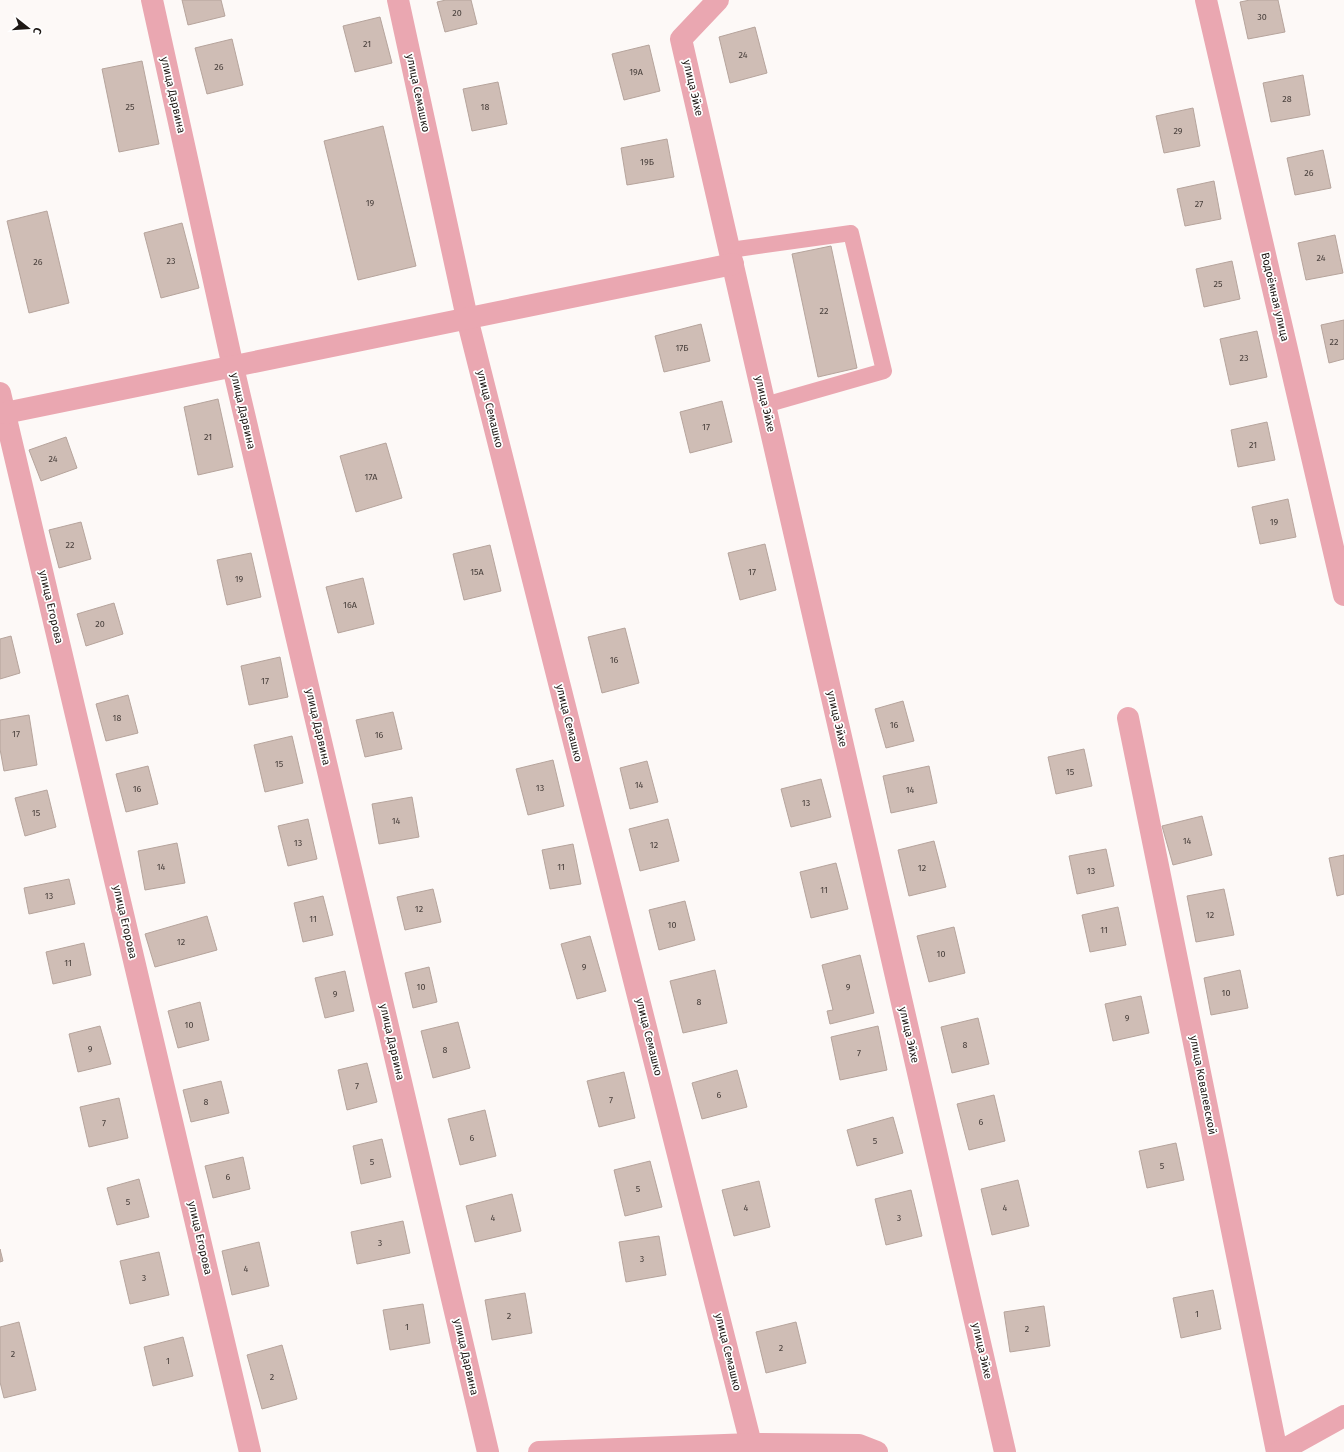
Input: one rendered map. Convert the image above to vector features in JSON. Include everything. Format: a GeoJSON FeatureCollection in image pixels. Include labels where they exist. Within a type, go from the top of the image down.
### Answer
{"type":"FeatureCollection","features":[{"type":"Feature","properties":{"kind":"street","name":"улица Дарвина"},"geometry":{"type":"LineString","coordinates":[[152,0],[233,366],[488,1452]]}},
{"type":"Feature","properties":{"kind":"street","name":"улица Семашко"},"geometry":{"type":"LineString","coordinates":[[398,0],[467,318],[751,1444]]}},
{"type":"Feature","properties":{"kind":"street","name":"улица Эйхе"},"geometry":{"type":"LineString","coordinates":[[718,0],[681,39],[1005,1452]]}},
{"type":"Feature","properties":{"kind":"street","name":"Водоёмная улица"},"geometry":{"type":"LineString","coordinates":[[1206,0],[1344,595]]}},
{"type":"Feature","properties":{"kind":"street"},"geometry":{"type":"LineString","coordinates":[[2,403],[233,366],[467,318],[732,257]]}},
{"type":"Feature","properties":{"kind":"street","name":"улица Егорова"},"geometry":{"type":"LineString","coordinates":[[2,403],[7,450],[250,1452]]}},
{"type":"Feature","properties":{"kind":"street","name":"улица Ковалевской"},"geometry":{"type":"LineString","coordinates":[[1128,718],[1278,1452]]}},
{"type":"Feature","properties":{"kind":"street"},"geometry":{"type":"LineString","coordinates":[[1278,1452],[1344,1416]]}},
{"type":"Feature","properties":{"kind":"street"},"geometry":{"type":"LineString","coordinates":[[539,1452],[751,1444],[859,1445],[877,1452]]}},
{"type":"Feature","properties":{"kind":"lane"},"geometry":{"type":"LineString","coordinates":[[732,257],[851,233],[884,371],[765,405]]}},
{"type":"Feature","properties":{"kind":"building"},"geometry":{"type":"Polygon","coordinates":[[[182,0],[221,0],[225,16],[188,25],[182,0]]]}},
{"type":"Feature","properties":{"kind":"building"},"geometry":{"type":"Polygon","coordinates":[[[446,0],[471,0],[477,24],[445,32],[437,2],[446,0]]]}},
{"type":"Feature","properties":{"kind":"building"},"geometry":{"type":"Polygon","coordinates":[[[1250,0],[1278,0],[1285,32],[1248,39],[1240,2],[1250,0]]]}},
{"type":"Feature","properties":{"kind":"building"},"geometry":{"type":"Polygon","coordinates":[[[380,17],[392,63],[355,72],[343,26],[380,17]]]}},
{"type":"Feature","properties":{"kind":"building"},"geometry":{"type":"Polygon","coordinates":[[[755,27],[767,73],[730,83],[719,37],[755,27]]]}},
{"type":"Feature","properties":{"kind":"building"},"geometry":{"type":"Polygon","coordinates":[[[232,39],[243,85],[207,94],[195,48],[232,39]]]}},
{"type":"Feature","properties":{"kind":"building"},"geometry":{"type":"Polygon","coordinates":[[[649,45],[660,91],[624,100],[612,54],[649,45]]]}},
{"type":"Feature","properties":{"kind":"building"},"geometry":{"type":"Polygon","coordinates":[[[142,61],[159,144],[119,152],[102,69],[142,61]]]}},
{"type":"Feature","properties":{"kind":"building"},"geometry":{"type":"Polygon","coordinates":[[[1303,75],[1310,115],[1271,122],[1263,83],[1303,75]]]}},
{"type":"Feature","properties":{"kind":"building"},"geometry":{"type":"Polygon","coordinates":[[[498,82],[507,124],[472,131],[463,89],[498,82]]]}},
{"type":"Feature","properties":{"kind":"building"},"geometry":{"type":"Polygon","coordinates":[[[1193,108],[1200,146],[1164,153],[1156,116],[1193,108]]]}},
{"type":"Feature","properties":{"kind":"building"},"geometry":{"type":"Polygon","coordinates":[[[383,126],[416,266],[358,280],[324,141],[383,126]]]}},
{"type":"Feature","properties":{"kind":"building"},"geometry":{"type":"Polygon","coordinates":[[[667,139],[674,177],[627,185],[621,148],[667,139]]]}},
{"type":"Feature","properties":{"kind":"building"},"geometry":{"type":"Polygon","coordinates":[[[1323,150],[1331,188],[1295,195],[1287,158],[1323,150]]]}},
{"type":"Feature","properties":{"kind":"building"},"geometry":{"type":"Polygon","coordinates":[[[1214,181],[1221,219],[1185,226],[1177,189],[1214,181]]]}},
{"type":"Feature","properties":{"kind":"building"},"geometry":{"type":"Polygon","coordinates":[[[47,211],[69,303],[29,313],[7,221],[47,211]]]}},
{"type":"Feature","properties":{"kind":"building"},"geometry":{"type":"Polygon","coordinates":[[[182,223],[199,288],[161,298],[144,233],[182,223]]]}},
{"type":"Feature","properties":{"kind":"building"},"geometry":{"type":"Polygon","coordinates":[[[1335,235],[1343,273],[1306,280],[1298,243],[1335,235]]]}},
{"type":"Feature","properties":{"kind":"building"},"geometry":{"type":"Polygon","coordinates":[[[831,246],[857,368],[818,377],[792,254],[831,246]]]}},
{"type":"Feature","properties":{"kind":"building"},"geometry":{"type":"Polygon","coordinates":[[[1232,261],[1240,299],[1204,307],[1196,269],[1232,261]]]}},
{"type":"Feature","properties":{"kind":"building"},"geometry":{"type":"Polygon","coordinates":[[[1344,320],[1344,359],[1329,363],[1321,325],[1344,320]]]}},
{"type":"Feature","properties":{"kind":"building"},"geometry":{"type":"Polygon","coordinates":[[[701,324],[710,361],[664,372],[655,336],[701,324]]]}},
{"type":"Feature","properties":{"kind":"building"},"geometry":{"type":"Polygon","coordinates":[[[1257,331],[1267,377],[1230,385],[1220,339],[1257,331]]]}},
{"type":"Feature","properties":{"kind":"building"},"geometry":{"type":"Polygon","coordinates":[[[218,399],[233,467],[198,475],[184,407],[218,399]]]}},
{"type":"Feature","properties":{"kind":"building"},"geometry":{"type":"Polygon","coordinates":[[[722,401],[732,442],[690,453],[680,412],[722,401]]]}},
{"type":"Feature","properties":{"kind":"building"},"geometry":{"type":"Polygon","coordinates":[[[1267,422],[1275,460],[1238,467],[1231,430],[1267,422]]]}},
{"type":"Feature","properties":{"kind":"building"},"geometry":{"type":"Polygon","coordinates":[[[66,437],[77,468],[41,481],[29,450],[66,437]]]}},
{"type":"Feature","properties":{"kind":"building"},"geometry":{"type":"Polygon","coordinates":[[[386,443],[402,498],[356,512],[340,456],[386,443]]]}},
{"type":"Feature","properties":{"kind":"building"},"geometry":{"type":"Polygon","coordinates":[[[1288,499],[1296,537],[1260,544],[1252,507],[1288,499]]]}},
{"type":"Feature","properties":{"kind":"building"},"geometry":{"type":"Polygon","coordinates":[[[81,522],[91,559],[59,568],[49,530],[81,522]]]}},
{"type":"Feature","properties":{"kind":"building"},"geometry":{"type":"Polygon","coordinates":[[[765,544],[776,590],[740,600],[728,553],[765,544]]]}},
{"type":"Feature","properties":{"kind":"building"},"geometry":{"type":"Polygon","coordinates":[[[490,545],[501,591],[464,600],[453,554],[490,545]]]}},
{"type":"Feature","properties":{"kind":"building"},"geometry":{"type":"Polygon","coordinates":[[[251,553],[261,597],[227,605],[217,560],[251,553]]]}},
{"type":"Feature","properties":{"kind":"building"},"geometry":{"type":"Polygon","coordinates":[[[363,578],[374,624],[338,633],[326,587],[363,578]]]}},
{"type":"Feature","properties":{"kind":"building"},"geometry":{"type":"Polygon","coordinates":[[[114,603],[123,634],[86,646],[77,614],[114,603]]]}},
{"type":"Feature","properties":{"kind":"building"},"geometry":{"type":"Polygon","coordinates":[[[625,628],[639,683],[602,693],[588,637],[625,628]]]}},
{"type":"Feature","properties":{"kind":"building"},"geometry":{"type":"Polygon","coordinates":[[[11,636],[20,673],[0,679],[0,639],[11,636]]]}},
{"type":"Feature","properties":{"kind":"building"},"geometry":{"type":"Polygon","coordinates":[[[280,657],[288,697],[249,705],[241,666],[280,657]]]}},
{"type":"Feature","properties":{"kind":"building"},"geometry":{"type":"Polygon","coordinates":[[[128,695],[138,733],[106,741],[96,704],[128,695]]]}},
{"type":"Feature","properties":{"kind":"building"},"geometry":{"type":"Polygon","coordinates":[[[903,701],[914,741],[886,748],[875,709],[903,701]]]}},
{"type":"Feature","properties":{"kind":"building"},"geometry":{"type":"Polygon","coordinates":[[[393,712],[402,749],[365,757],[356,720],[393,712]]]}},
{"type":"Feature","properties":{"kind":"building"},"geometry":{"type":"Polygon","coordinates":[[[29,715],[37,765],[4,771],[0,749],[0,720],[29,715]]]}},
{"type":"Feature","properties":{"kind":"building"},"geometry":{"type":"Polygon","coordinates":[[[292,736],[303,783],[265,792],[254,745],[292,736]]]}},
{"type":"Feature","properties":{"kind":"building"},"geometry":{"type":"Polygon","coordinates":[[[1084,749],[1092,786],[1056,794],[1048,757],[1084,749]]]}},
{"type":"Feature","properties":{"kind":"building"},"geometry":{"type":"Polygon","coordinates":[[[553,760],[564,806],[528,815],[516,769],[553,760]]]}},
{"type":"Feature","properties":{"kind":"building"},"geometry":{"type":"Polygon","coordinates":[[[647,761],[658,802],[630,809],[620,768],[647,761]]]}},
{"type":"Feature","properties":{"kind":"building"},"geometry":{"type":"Polygon","coordinates":[[[148,766],[158,804],[126,812],[116,774],[148,766]]]}},
{"type":"Feature","properties":{"kind":"building"},"geometry":{"type":"Polygon","coordinates":[[[929,766],[937,803],[891,813],[883,776],[929,766]]]}},
{"type":"Feature","properties":{"kind":"building"},"geometry":{"type":"Polygon","coordinates":[[[821,779],[831,817],[791,827],[781,789],[821,779]]]}},
{"type":"Feature","properties":{"kind":"building"},"geometry":{"type":"Polygon","coordinates":[[[47,790],[56,827],[25,836],[15,798],[47,790]]]}},
{"type":"Feature","properties":{"kind":"building"},"geometry":{"type":"Polygon","coordinates":[[[412,797],[419,837],[379,844],[372,804],[412,797]]]}},
{"type":"Feature","properties":{"kind":"building"},"geometry":{"type":"Polygon","coordinates":[[[1202,816],[1212,855],[1173,865],[1162,826],[1202,816]]]}},
{"type":"Feature","properties":{"kind":"building"},"geometry":{"type":"Polygon","coordinates":[[[308,819],[317,859],[288,866],[278,826],[308,819]]]}},
{"type":"Feature","properties":{"kind":"building"},"geometry":{"type":"Polygon","coordinates":[[[668,819],[679,861],[640,871],[629,829],[668,819]]]}},
{"type":"Feature","properties":{"kind":"building"},"geometry":{"type":"Polygon","coordinates":[[[934,841],[946,887],[909,896],[898,850],[934,841]]]}},
{"type":"Feature","properties":{"kind":"building"},"geometry":{"type":"Polygon","coordinates":[[[177,843],[185,883],[145,890],[138,851],[177,843]]]}},
{"type":"Feature","properties":{"kind":"building"},"geometry":{"type":"Polygon","coordinates":[[[573,844],[581,884],[550,889],[542,850],[573,844]]]}},
{"type":"Feature","properties":{"kind":"building"},"geometry":{"type":"Polygon","coordinates":[[[1106,849],[1114,886],[1077,894],[1069,856],[1106,849]]]}},
{"type":"Feature","properties":{"kind":"building"},"geometry":{"type":"Polygon","coordinates":[[[1344,855],[1344,894],[1337,896],[1329,858],[1344,855]]]}},
{"type":"Feature","properties":{"kind":"building"},"geometry":{"type":"Polygon","coordinates":[[[836,863],[848,909],[811,918],[800,872],[836,863]]]}},
{"type":"Feature","properties":{"kind":"building"},"geometry":{"type":"Polygon","coordinates":[[[69,879],[75,904],[29,914],[24,888],[69,879]]]}},
{"type":"Feature","properties":{"kind":"building"},"geometry":{"type":"Polygon","coordinates":[[[433,889],[441,922],[405,930],[397,897],[433,889]]]}},
{"type":"Feature","properties":{"kind":"building"},"geometry":{"type":"Polygon","coordinates":[[[1224,889],[1234,935],[1196,942],[1187,896],[1224,889]]]}},
{"type":"Feature","properties":{"kind":"building"},"geometry":{"type":"Polygon","coordinates":[[[323,896],[333,935],[303,942],[294,903],[323,896]]]}},
{"type":"Feature","properties":{"kind":"building"},"geometry":{"type":"Polygon","coordinates":[[[685,901],[695,940],[659,950],[649,910],[685,901]]]}},
{"type":"Feature","properties":{"kind":"building"},"geometry":{"type":"Polygon","coordinates":[[[1118,907],[1126,945],[1090,952],[1082,915],[1118,907]]]}},
{"type":"Feature","properties":{"kind":"building"},"geometry":{"type":"Polygon","coordinates":[[[207,916],[217,950],[155,967],[145,934],[207,916]]]}},
{"type":"Feature","properties":{"kind":"building"},"geometry":{"type":"Polygon","coordinates":[[[954,927],[965,973],[929,982],[917,936],[954,927]]]}},
{"type":"Feature","properties":{"kind":"building"},"geometry":{"type":"Polygon","coordinates":[[[590,936],[606,991],[577,999],[561,944],[590,936]]]}},
{"type":"Feature","properties":{"kind":"building"},"geometry":{"type":"Polygon","coordinates":[[[84,943],[91,975],[53,984],[46,952],[84,943]]]}},
{"type":"Feature","properties":{"kind":"building"},"geometry":{"type":"Polygon","coordinates":[[[860,955],[874,1013],[830,1024],[827,1011],[833,1010],[822,965],[860,955]]]}},
{"type":"Feature","properties":{"kind":"building"},"geometry":{"type":"Polygon","coordinates":[[[429,967],[437,1002],[413,1008],[405,973],[429,967]]]}},
{"type":"Feature","properties":{"kind":"building"},"geometry":{"type":"Polygon","coordinates":[[[715,970],[727,1023],[683,1033],[670,981],[715,970]]]}},
{"type":"Feature","properties":{"kind":"building"},"geometry":{"type":"Polygon","coordinates":[[[1240,970],[1248,1008],[1211,1015],[1204,978],[1240,970]]]}},
{"type":"Feature","properties":{"kind":"building"},"geometry":{"type":"Polygon","coordinates":[[[345,971],[354,1011],[325,1018],[315,978],[345,971]]]}},
{"type":"Feature","properties":{"kind":"building"},"geometry":{"type":"Polygon","coordinates":[[[1141,996],[1149,1033],[1113,1041],[1105,1004],[1141,996]]]}},
{"type":"Feature","properties":{"kind":"building"},"geometry":{"type":"Polygon","coordinates":[[[200,1002],[209,1040],[178,1048],[168,1011],[200,1002]]]}},
{"type":"Feature","properties":{"kind":"building"},"geometry":{"type":"Polygon","coordinates":[[[978,1018],[989,1064],[952,1073],[941,1027],[978,1018]]]}},
{"type":"Feature","properties":{"kind":"building"},"geometry":{"type":"Polygon","coordinates":[[[458,1022],[470,1068],[433,1078],[421,1031],[458,1022]]]}},
{"type":"Feature","properties":{"kind":"building"},"geometry":{"type":"Polygon","coordinates":[[[100,1026],[111,1064],[78,1072],[69,1034],[100,1026]]]}},
{"type":"Feature","properties":{"kind":"building"},"geometry":{"type":"Polygon","coordinates":[[[878,1026],[887,1070],[840,1080],[831,1037],[878,1026]]]}},
{"type":"Feature","properties":{"kind":"building"},"geometry":{"type":"Polygon","coordinates":[[[367,1063],[377,1102],[347,1110],[338,1070],[367,1063]]]}},
{"type":"Feature","properties":{"kind":"building"},"geometry":{"type":"Polygon","coordinates":[[[737,1070],[747,1107],[702,1119],[692,1083],[737,1070]]]}},
{"type":"Feature","properties":{"kind":"building"},"geometry":{"type":"Polygon","coordinates":[[[624,1072],[635,1118],[599,1127],[587,1081],[624,1072]]]}},
{"type":"Feature","properties":{"kind":"building"},"geometry":{"type":"Polygon","coordinates":[[[221,1081],[229,1113],[191,1122],[183,1090],[221,1081]]]}},
{"type":"Feature","properties":{"kind":"building"},"geometry":{"type":"Polygon","coordinates":[[[994,1095],[1005,1141],[969,1150],[957,1104],[994,1095]]]}},
{"type":"Feature","properties":{"kind":"building"},"geometry":{"type":"Polygon","coordinates":[[[119,1098],[128,1138],[89,1147],[80,1107],[119,1098]]]}},
{"type":"Feature","properties":{"kind":"building"},"geometry":{"type":"Polygon","coordinates":[[[485,1110],[496,1156],[460,1165],[448,1119],[485,1110]]]}},
{"type":"Feature","properties":{"kind":"building"},"geometry":{"type":"Polygon","coordinates":[[[893,1117],[903,1153],[857,1166],[847,1130],[893,1117]]]}},
{"type":"Feature","properties":{"kind":"building"},"geometry":{"type":"Polygon","coordinates":[[[382,1139],[391,1177],[361,1184],[353,1146],[382,1139]]]}},
{"type":"Feature","properties":{"kind":"building"},"geometry":{"type":"Polygon","coordinates":[[[1176,1143],[1184,1180],[1147,1188],[1139,1151],[1176,1143]]]}},
{"type":"Feature","properties":{"kind":"building"},"geometry":{"type":"Polygon","coordinates":[[[243,1157],[250,1189],[213,1198],[205,1166],[243,1157]]]}},
{"type":"Feature","properties":{"kind":"building"},"geometry":{"type":"Polygon","coordinates":[[[650,1161],[662,1207],[625,1216],[614,1170],[650,1161]]]}},
{"type":"Feature","properties":{"kind":"building"},"geometry":{"type":"Polygon","coordinates":[[[139,1179],[149,1217],[117,1225],[107,1188],[139,1179]]]}},
{"type":"Feature","properties":{"kind":"building"},"geometry":{"type":"Polygon","coordinates":[[[1018,1180],[1029,1226],[992,1235],[981,1189],[1018,1180]]]}},
{"type":"Feature","properties":{"kind":"building"},"geometry":{"type":"Polygon","coordinates":[[[759,1181],[770,1227],[734,1236],[722,1190],[759,1181]]]}},
{"type":"Feature","properties":{"kind":"building"},"geometry":{"type":"Polygon","coordinates":[[[911,1190],[922,1236],[886,1245],[875,1199],[911,1190]]]}},
{"type":"Feature","properties":{"kind":"building"},"geometry":{"type":"Polygon","coordinates":[[[512,1194],[521,1231],[475,1242],[466,1206],[512,1194]]]}},
{"type":"Feature","properties":{"kind":"building"},"geometry":{"type":"Polygon","coordinates":[[[403,1221],[410,1253],[357,1264],[351,1232],[403,1221]]]}},
{"type":"Feature","properties":{"kind":"building"},"geometry":{"type":"Polygon","coordinates":[[[659,1236],[666,1275],[626,1282],[619,1242],[659,1236]]]}},
{"type":"Feature","properties":{"kind":"building"},"geometry":{"type":"Polygon","coordinates":[[[259,1242],[269,1286],[232,1295],[222,1251],[259,1242]]]}},
{"type":"Feature","properties":{"kind":"building"},"geometry":{"type":"Polygon","coordinates":[[[0,1249],[3,1261],[0,1262],[0,1249]]]}},
{"type":"Feature","properties":{"kind":"building"},"geometry":{"type":"Polygon","coordinates":[[[159,1252],[169,1295],[130,1304],[120,1261],[159,1252]]]}},
{"type":"Feature","properties":{"kind":"building"},"geometry":{"type":"Polygon","coordinates":[[[1213,1290],[1221,1329],[1181,1338],[1173,1298],[1213,1290]]]}},
{"type":"Feature","properties":{"kind":"building"},"geometry":{"type":"Polygon","coordinates":[[[525,1293],[532,1333],[492,1340],[485,1300],[525,1293]]]}},
{"type":"Feature","properties":{"kind":"building"},"geometry":{"type":"Polygon","coordinates":[[[423,1304],[430,1343],[390,1350],[383,1310],[423,1304]]]}},
{"type":"Feature","properties":{"kind":"building"},"geometry":{"type":"Polygon","coordinates":[[[1044,1306],[1050,1346],[1010,1352],[1004,1312],[1044,1306]]]}},
{"type":"Feature","properties":{"kind":"building"},"geometry":{"type":"Polygon","coordinates":[[[19,1322],[36,1390],[4,1398],[0,1382],[0,1327],[19,1322]]]}},
{"type":"Feature","properties":{"kind":"building"},"geometry":{"type":"Polygon","coordinates":[[[796,1322],[806,1363],[766,1373],[756,1332],[796,1322]]]}},
{"type":"Feature","properties":{"kind":"building"},"geometry":{"type":"Polygon","coordinates":[[[183,1337],[193,1376],[153,1386],[144,1347],[183,1337]]]}},
{"type":"Feature","properties":{"kind":"building"},"geometry":{"type":"Polygon","coordinates":[[[282,1345],[297,1399],[262,1409],[247,1355],[282,1345]]]}}]}
